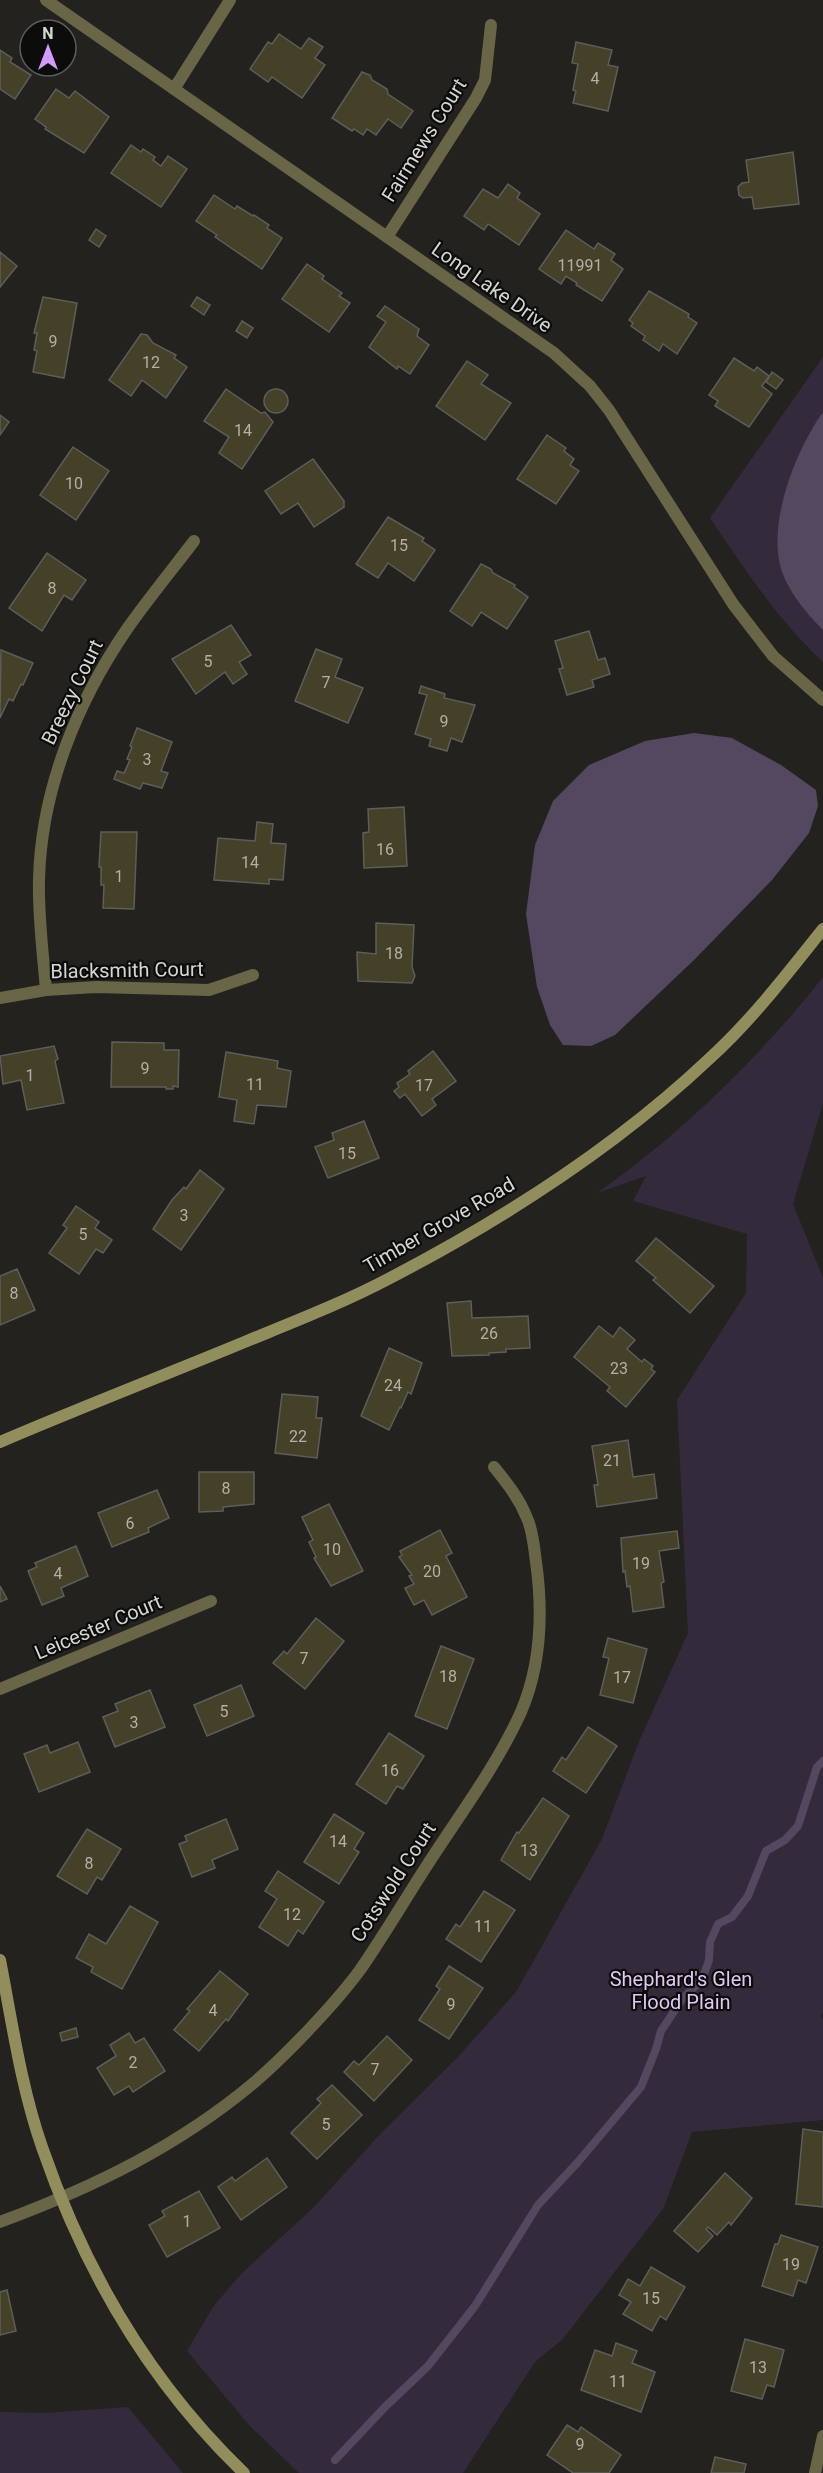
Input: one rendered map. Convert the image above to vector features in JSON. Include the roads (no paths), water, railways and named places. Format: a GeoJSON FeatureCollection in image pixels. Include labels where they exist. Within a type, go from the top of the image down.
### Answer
{"type":"FeatureCollection","features":[{"type":"Feature","properties":{"kind":"street","name":"Long Lake Drive"},"geometry":{"type":"LineString","coordinates":[[46,0],[554,353],[590,386],[635,448],[733,604],[773,656],[823,700]]}},
{"type":"Feature","properties":{"kind":"street"},"geometry":{"type":"LineString","coordinates":[[174,89],[230,0]]}},
{"type":"Feature","properties":{"kind":"street","name":"Fairmews Court"},"geometry":{"type":"LineString","coordinates":[[387,237],[476,98],[484,80],[491,25]]}},
{"type":"Feature","properties":{"kind":"street","name":"Breezy Court"},"geometry":{"type":"LineString","coordinates":[[46,990],[40,920],[40,861],[49,802],[61,757],[78,715],[100,671],[128,628],[194,541]]}},
{"type":"Feature","properties":{"kind":"street","name":"Timber Grove Road"},"geometry":{"type":"LineString","coordinates":[[0,1442],[308,1316],[390,1278],[484,1227],[649,1111],[710,1059],[773,992],[823,929]]}},
{"type":"Feature","properties":{"kind":"street","name":"Blacksmith Court"},"geometry":{"type":"LineString","coordinates":[[0,998],[46,990],[96,987],[208,990],[253,975]]}},
{"type":"Feature","properties":{"kind":"street","name":"Cotswold Court"},"geometry":{"type":"LineString","coordinates":[[0,2222],[62,2199],[157,2152],[208,2118],[257,2079],[314,2022],[358,1972],[501,1750],[522,1710],[533,1671],[540,1635],[540,1588],[528,1519],[514,1492],[494,1467]]}},
{"type":"Feature","properties":{"kind":"street","name":"Leicester Court"},"geometry":{"type":"LineString","coordinates":[[0,1689],[211,1601]]}},
{"type":"Feature","properties":{"kind":"street"},"geometry":{"type":"LineString","coordinates":[[0,1960],[27,2096],[41,2146],[81,2245],[139,2348],[216,2447],[244,2473]]}},
{"type":"Feature","properties":{"kind":"street"},"geometry":{"type":"LineString","coordinates":[[815,2473],[823,2436]]}},
{"type":"Feature","properties":{"kind":"waterway"},"geometry":{"type":"LineString","coordinates":[[335,2460],[428,2366],[475,2306],[538,2205],[578,2162],[641,2087],[661,2031],[683,1998],[702,1980],[709,1960],[710,1942],[718,1924],[732,1917],[748,1896],[766,1851],[785,1840],[798,1826],[817,1767],[823,1761]]}},
{"type":"Feature","properties":{"kind":"park label","name":"Shephard's Glen Flood Plain"},"geometry":{"type":"Point","coordinates":[681,1990]}}]}
